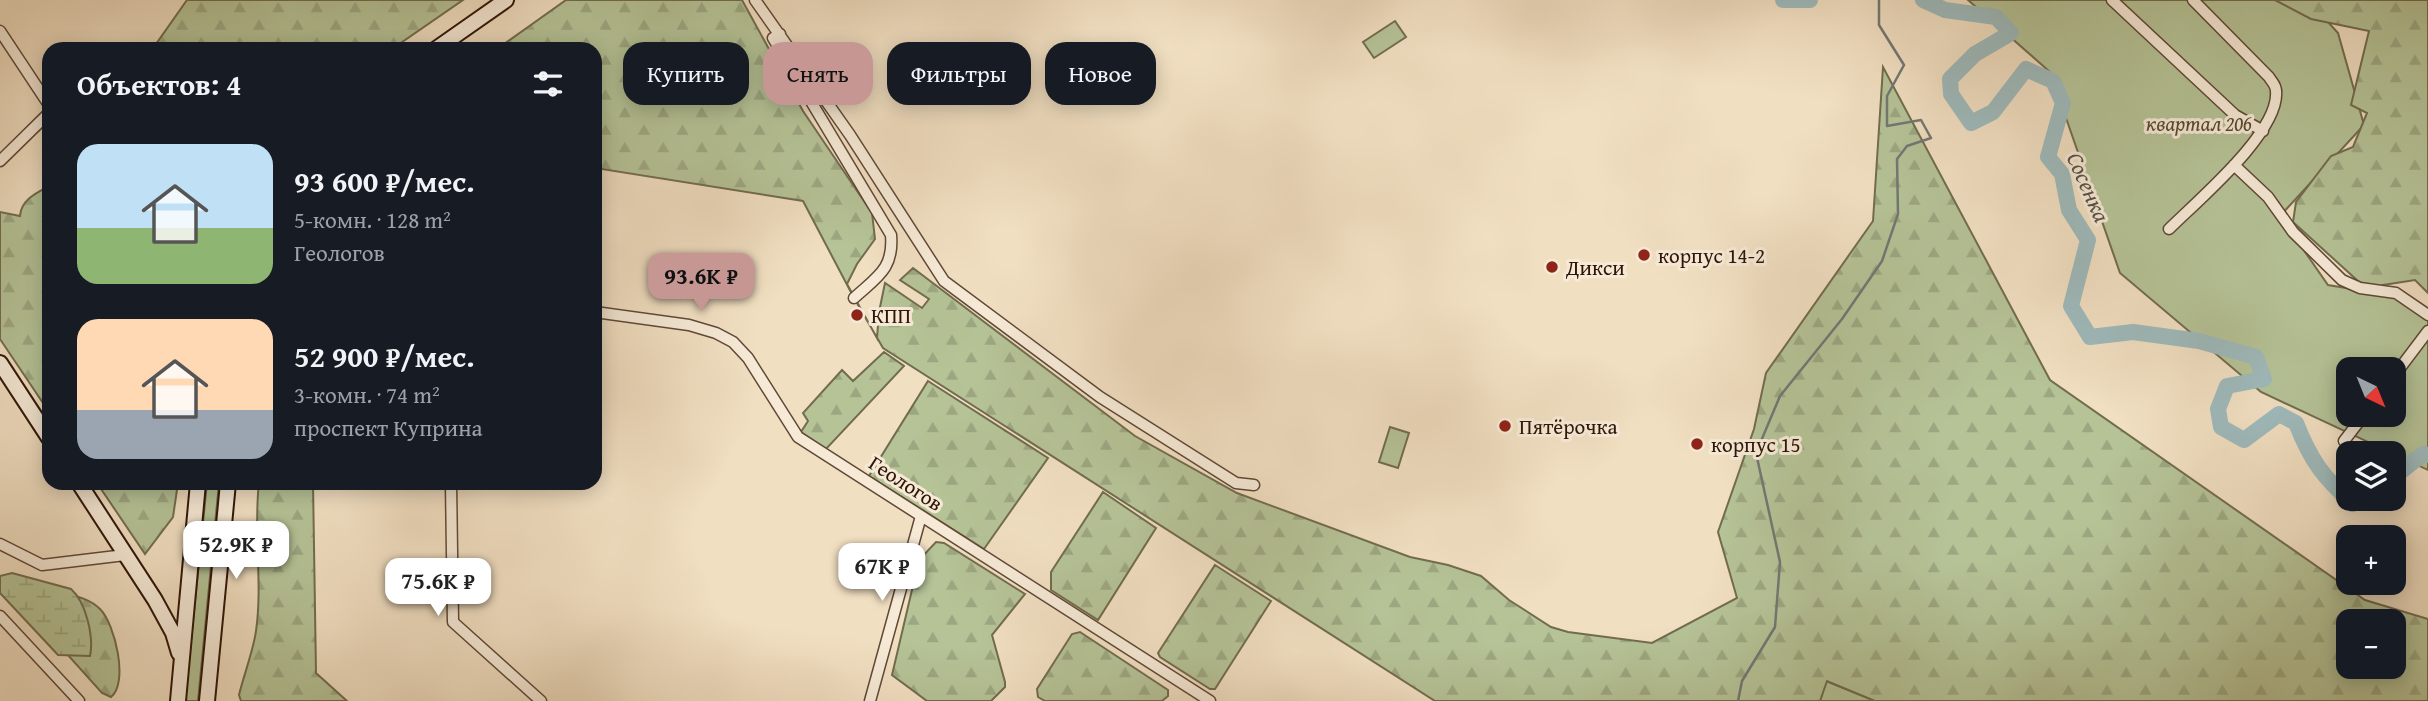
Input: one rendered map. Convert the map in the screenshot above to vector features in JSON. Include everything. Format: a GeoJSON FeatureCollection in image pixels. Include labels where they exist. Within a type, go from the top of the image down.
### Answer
{"type":"FeatureCollection","features":[{"type":"Feature","properties":{"kind":"main road"},"geometry":{"type":"LineString","coordinates":[[446,42],[506,0]]}},
{"type":"Feature","properties":{"kind":"main road"},"geometry":{"type":"LineString","coordinates":[[0,363],[42,427]]}},
{"type":"Feature","properties":{"kind":"main road"},"geometry":{"type":"LineString","coordinates":[[83,490],[155,600],[173,633],[181,673]]}},
{"type":"Feature","properties":{"kind":"main road"},"geometry":{"type":"LineString","coordinates":[[178,701],[197,490]]}},
{"type":"Feature","properties":{"kind":"main road"},"geometry":{"type":"LineString","coordinates":[[207,701],[227,490]]}},
{"type":"Feature","properties":{"kind":"main road"},"geometry":{"type":"LineString","coordinates":[[155,600],[172,606],[184,597],[188,587]]}},
{"type":"Feature","properties":{"kind":"street"},"geometry":{"type":"LineString","coordinates":[[755,0],[850,135],[944,281],[1100,397],[1236,483],[1254,485]]}},
{"type":"Feature","properties":{"kind":"street"},"geometry":{"type":"LineString","coordinates":[[2112,0],[2235,115],[2263,131]]}},
{"type":"Feature","properties":{"kind":"street"},"geometry":{"type":"LineString","coordinates":[[2169,229],[2234,165],[2263,131],[2277,93],[2269,77],[2193,0]]}},
{"type":"Feature","properties":{"kind":"street"},"geometry":{"type":"LineString","coordinates":[[0,31],[42,94]]}},
{"type":"Feature","properties":{"kind":"street"},"geometry":{"type":"LineString","coordinates":[[780,34],[773,38],[891,235],[892,251],[888,263],[854,299]]}},
{"type":"Feature","properties":{"kind":"street"},"geometry":{"type":"LineString","coordinates":[[0,161],[42,120]]}},
{"type":"Feature","properties":{"kind":"street"},"geometry":{"type":"LineString","coordinates":[[2234,165],[2268,197],[2293,232],[2342,280],[2360,288],[2396,293],[2428,315]]}},
{"type":"Feature","properties":{"kind":"street","name":"Геологов"},"geometry":{"type":"LineString","coordinates":[[602,313],[689,325],[716,333],[733,342],[755,367],[798,437],[1210,701]]}},
{"type":"Feature","properties":{"kind":"street"},"geometry":{"type":"LineString","coordinates":[[2406,360],[2428,331]]}},
{"type":"Feature","properties":{"kind":"street"},"geometry":{"type":"LineString","coordinates":[[2344,441],[2355,427]]}},
{"type":"Feature","properties":{"kind":"street"},"geometry":{"type":"LineString","coordinates":[[451,490],[453,622],[541,701]]}},
{"type":"Feature","properties":{"kind":"street"},"geometry":{"type":"LineString","coordinates":[[870,701],[921,516]]}},
{"type":"Feature","properties":{"kind":"street"},"geometry":{"type":"LineString","coordinates":[[0,544],[41,565],[125,555]]}},
{"type":"Feature","properties":{"kind":"street"},"geometry":{"type":"LineString","coordinates":[[0,616],[79,701]]}},
{"type":"Feature","properties":{"kind":"green space"},"geometry":{"type":"Polygon","coordinates":[[[187,0],[463,0],[402,42],[158,42],[187,0]]]}},
{"type":"Feature","properties":{"kind":"green space"},"geometry":{"type":"Polygon","coordinates":[[[566,0],[742,0],[765,42],[763,105],[800,105],[872,213],[875,239],[847,284],[872,330],[854,298],[803,201],[602,169],[602,42],[507,42],[566,0]]]}},
{"type":"Feature","properties":{"kind":"green space","name":"квартал 206"},"geometry":{"type":"Polygon","coordinates":[[[1968,0],[2308,0],[2338,33],[2364,125],[2280,216],[2328,285],[2395,296],[2428,321],[2428,470],[2406,460],[2406,441],[2366,441],[2261,392],[2120,273],[2050,72],[1968,0]]]}},
{"type":"Feature","properties":{"kind":"green space"},"geometry":{"type":"Polygon","coordinates":[[[2275,0],[2428,0],[2428,293],[2415,280],[2383,285],[2369,291],[2293,222],[2296,202],[2331,156],[2353,147],[2367,113],[2351,105],[2369,31],[2311,19],[2275,0]]]}},
{"type":"Feature","properties":{"kind":"green space"},"geometry":{"type":"Polygon","coordinates":[[[1395,21],[1406,37],[1374,58],[1363,42],[1395,21]]]}},
{"type":"Feature","properties":{"kind":"green space"},"geometry":{"type":"Polygon","coordinates":[[[1883,67],[2050,380],[2336,580],[2336,595],[2358,595],[2365,600],[2395,609],[2336,609],[2336,679],[2406,679],[2406,612],[2428,619],[2428,701],[1875,701],[1827,681],[1820,701],[1435,701],[883,348],[877,338],[885,283],[922,308],[929,299],[900,280],[913,268],[1135,436],[1237,493],[1410,557],[1481,576],[1509,600],[1551,627],[1568,632],[1652,643],[1737,598],[1718,532],[1754,429],[1766,373],[1873,221],[1883,67]]]}},
{"type":"Feature","properties":{"kind":"green space"},"geometry":{"type":"Polygon","coordinates":[[[42,190],[42,402],[0,339],[0,212],[20,216],[26,201],[42,190]]]}},
{"type":"Feature","properties":{"kind":"green space"},"geometry":{"type":"Polygon","coordinates":[[[884,352],[904,366],[826,449],[801,432],[808,421],[803,413],[842,370],[853,381],[884,352]]]}},
{"type":"Feature","properties":{"kind":"green space"},"geometry":{"type":"Polygon","coordinates":[[[928,381],[1048,458],[984,549],[869,476],[928,381]]]}},
{"type":"Feature","properties":{"kind":"green space"},"geometry":{"type":"Polygon","coordinates":[[[1390,427],[1409,433],[1398,468],[1379,462],[1390,427]]]}},
{"type":"Feature","properties":{"kind":"green space"},"geometry":{"type":"Polygon","coordinates":[[[102,490],[177,490],[173,517],[145,554],[102,490]]]}},
{"type":"Feature","properties":{"kind":"green space"},"geometry":{"type":"Polygon","coordinates":[[[206,490],[218,490],[198,701],[185,701],[206,490]]]}},
{"type":"Feature","properties":{"kind":"green space"},"geometry":{"type":"Polygon","coordinates":[[[258,490],[313,490],[316,673],[347,701],[241,701],[239,695],[255,639],[258,613],[258,490]]]}},
{"type":"Feature","properties":{"kind":"green space"},"geometry":{"type":"Polygon","coordinates":[[[1103,492],[1156,528],[1098,620],[1051,590],[1051,572],[1103,492]]]}},
{"type":"Feature","properties":{"kind":"green space"},"geometry":{"type":"Polygon","coordinates":[[[936,542],[944,543],[1025,594],[992,635],[1005,687],[991,701],[927,701],[892,675],[919,560],[936,542]]]}},
{"type":"Feature","properties":{"kind":"green space"},"geometry":{"type":"Polygon","coordinates":[[[1215,565],[1271,601],[1215,689],[1210,689],[1160,657],[1158,653],[1215,565]]]}},
{"type":"Feature","properties":{"kind":"green space"},"geometry":{"type":"Polygon","coordinates":[[[12,573],[71,589],[81,602],[88,620],[90,656],[58,655],[0,593],[0,576],[12,573]]]}},
{"type":"Feature","properties":{"kind":"green space"},"geometry":{"type":"Polygon","coordinates":[[[54,590],[90,602],[106,617],[115,640],[119,667],[119,679],[111,697],[102,693],[21,603],[54,590]]]}},
{"type":"Feature","properties":{"kind":"green space"},"geometry":{"type":"Polygon","coordinates":[[[1080,632],[1168,690],[1168,696],[1162,701],[1045,701],[1038,697],[1037,689],[1072,634],[1080,632]]]}},
{"type":"Feature","properties":{"kind":"green space"},"geometry":{"type":"Polygon","coordinates":[[[1826,681],[1875,701],[1820,701],[1826,681]]]}},
{"type":"Feature","properties":{"kind":"waterway","name":"Сосенка"},"geometry":{"type":"LineString","coordinates":[[1783,0],[1810,0]]}},
{"type":"Feature","properties":{"kind":"waterway"},"geometry":{"type":"LineString","coordinates":[[1738,701],[1742,681],[1775,627],[1780,562],[1756,453],[1780,396],[1842,319],[1882,261],[1898,214],[1897,159],[1907,146],[1931,138],[1921,120],[1887,126],[1887,96],[1904,65],[1879,25],[1879,0]]}},
{"type":"Feature","properties":{"kind":"waterway","name":"Сосенка"},"geometry":{"type":"LineString","coordinates":[[1923,0],[1945,10],[1996,17],[2011,33],[1975,54],[1950,79],[1951,94],[1971,123],[1993,112],[2026,69],[2053,81],[2063,103],[2048,157],[2062,174],[2069,210],[2088,240],[2071,306],[2090,337],[2133,332],[2199,341],[2256,357],[2264,379],[2227,386],[2218,409],[2221,427],[2244,440],[2279,414],[2296,423],[2319,468],[2336,487]]}},
{"type":"Feature","properties":{"kind":"waterway","name":"Сосенка"},"geometry":{"type":"LineString","coordinates":[[2406,467],[2423,454],[2428,455]]}},
{"type":"Feature","properties":{"kind":"place","name":"корпус 14-2"},"geometry":{"type":"Point","coordinates":[1644,255]}},
{"type":"Feature","properties":{"kind":"place","name":"Дикси"},"geometry":{"type":"Point","coordinates":[1552,267]}},
{"type":"Feature","properties":{"kind":"place","name":"КПП"},"geometry":{"type":"Point","coordinates":[857,315]}},
{"type":"Feature","properties":{"kind":"place","name":"Пятёрочка"},"geometry":{"type":"Point","coordinates":[1505,426]}},
{"type":"Feature","properties":{"kind":"place","name":"корпус 15"},"geometry":{"type":"Point","coordinates":[1697,444]}}]}
